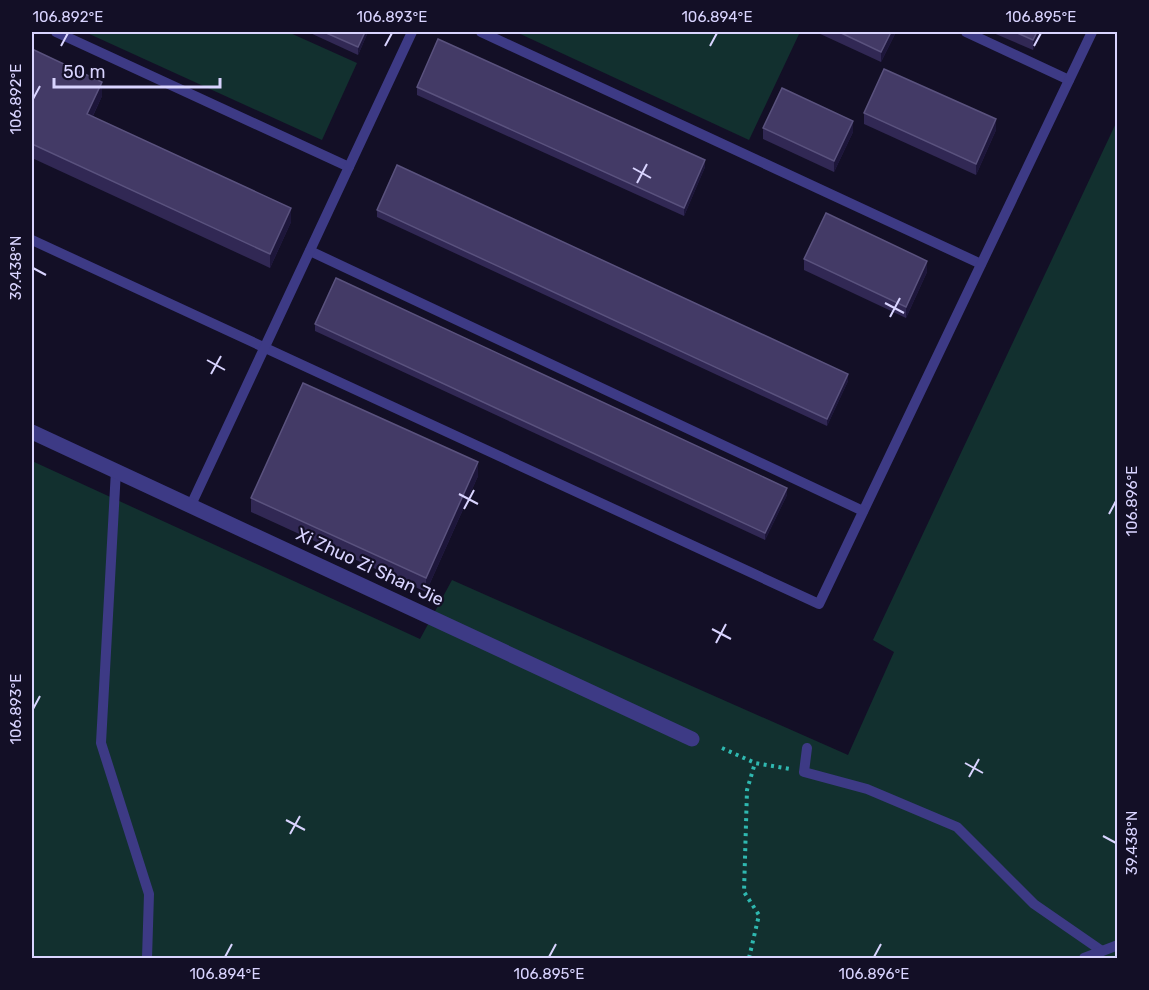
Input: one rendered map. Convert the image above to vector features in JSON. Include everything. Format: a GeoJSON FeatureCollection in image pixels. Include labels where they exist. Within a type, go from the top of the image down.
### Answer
{"type":"FeatureCollection","features":[{"type":"Feature","properties":{"kind":"street","name":"Xi Zhuo Zi Shan Jie"},"geometry":{"type":"LineString","coordinates":[[32,432],[692,740]]}},
{"type":"Feature","properties":{"kind":"lane"},"geometry":{"type":"LineString","coordinates":[[56,32],[349,167]]}},
{"type":"Feature","properties":{"kind":"lane"},"geometry":{"type":"LineString","coordinates":[[191,505],[412,32]]}},
{"type":"Feature","properties":{"kind":"lane"},"geometry":{"type":"LineString","coordinates":[[482,32],[981,264]]}},
{"type":"Feature","properties":{"kind":"lane"},"geometry":{"type":"LineString","coordinates":[[966,32],[1069,80]]}},
{"type":"Feature","properties":{"kind":"lane"},"geometry":{"type":"LineString","coordinates":[[32,240],[819,604],[1092,32]]}},
{"type":"Feature","properties":{"kind":"lane"},"geometry":{"type":"LineString","coordinates":[[310,251],[863,511]]}},
{"type":"Feature","properties":{"kind":"lane"},"geometry":{"type":"LineString","coordinates":[[116,470],[101,743],[149,894],[147,958]]}},
{"type":"Feature","properties":{"kind":"lane"},"geometry":{"type":"LineString","coordinates":[[807,748],[804,772],[867,789],[957,827],[1035,904],[1102,951]]}},
{"type":"Feature","properties":{"kind":"lane"},"geometry":{"type":"LineString","coordinates":[[1084,958],[1118,945]]}},
{"type":"Feature","properties":{"kind":"path"},"geometry":{"type":"LineString","coordinates":[[722,748],[755,762],[804,772]]}},
{"type":"Feature","properties":{"kind":"path"},"geometry":{"type":"LineString","coordinates":[[749,958],[759,915],[744,892],[747,790],[755,762]]}},
{"type":"Feature","properties":{"kind":"green space"},"geometry":{"type":"Polygon","coordinates":[[[85,32],[288,32],[357,63],[322,140],[85,32]]]}},
{"type":"Feature","properties":{"kind":"green space"},"geometry":{"type":"Polygon","coordinates":[[[516,32],[800,32],[749,140],[516,32]]]}},
{"type":"Feature","properties":{"kind":"green space"},"geometry":{"type":"Polygon","coordinates":[[[1117,121],[1117,958],[32,958],[32,461],[420,639],[452,580],[848,755],[894,652],[873,640],[1117,121]]]}},
{"type":"Feature","properties":{"kind":"building"},"geometry":{"type":"Polygon","coordinates":[[[324,32],[365,32],[358,47],[324,32]]]}},
{"type":"Feature","properties":{"kind":"building"},"geometry":{"type":"Polygon","coordinates":[[[839,32],[891,32],[881,52],[839,32]]]}},
{"type":"Feature","properties":{"kind":"building"},"geometry":{"type":"Polygon","coordinates":[[[1015,32],[1037,32],[1033,40],[1015,32]]]}},
{"type":"Feature","properties":{"kind":"building"},"geometry":{"type":"Polygon","coordinates":[[[438,39],[705,160],[684,208],[417,87],[438,39]]]}},
{"type":"Feature","properties":{"kind":"building"},"geometry":{"type":"Polygon","coordinates":[[[32,49],[102,82],[87,114],[291,208],[270,254],[32,144],[32,49]]]}},
{"type":"Feature","properties":{"kind":"building"},"geometry":{"type":"Polygon","coordinates":[[[884,69],[996,119],[976,164],[864,113],[884,69]]]}},
{"type":"Feature","properties":{"kind":"building"},"geometry":{"type":"Polygon","coordinates":[[[782,88],[853,121],[834,161],[763,128],[782,88]]]}},
{"type":"Feature","properties":{"kind":"building"},"geometry":{"type":"Polygon","coordinates":[[[397,165],[848,374],[827,419],[377,210],[397,165]]]}},
{"type":"Feature","properties":{"kind":"building"},"geometry":{"type":"Polygon","coordinates":[[[826,213],[927,261],[906,307],[804,259],[826,213]]]}},
{"type":"Feature","properties":{"kind":"building"},"geometry":{"type":"Polygon","coordinates":[[[336,278],[787,488],[765,533],[315,324],[336,278]]]}},
{"type":"Feature","properties":{"kind":"building"},"geometry":{"type":"Polygon","coordinates":[[[303,383],[478,462],[426,578],[251,498],[303,383]]]}}]}
